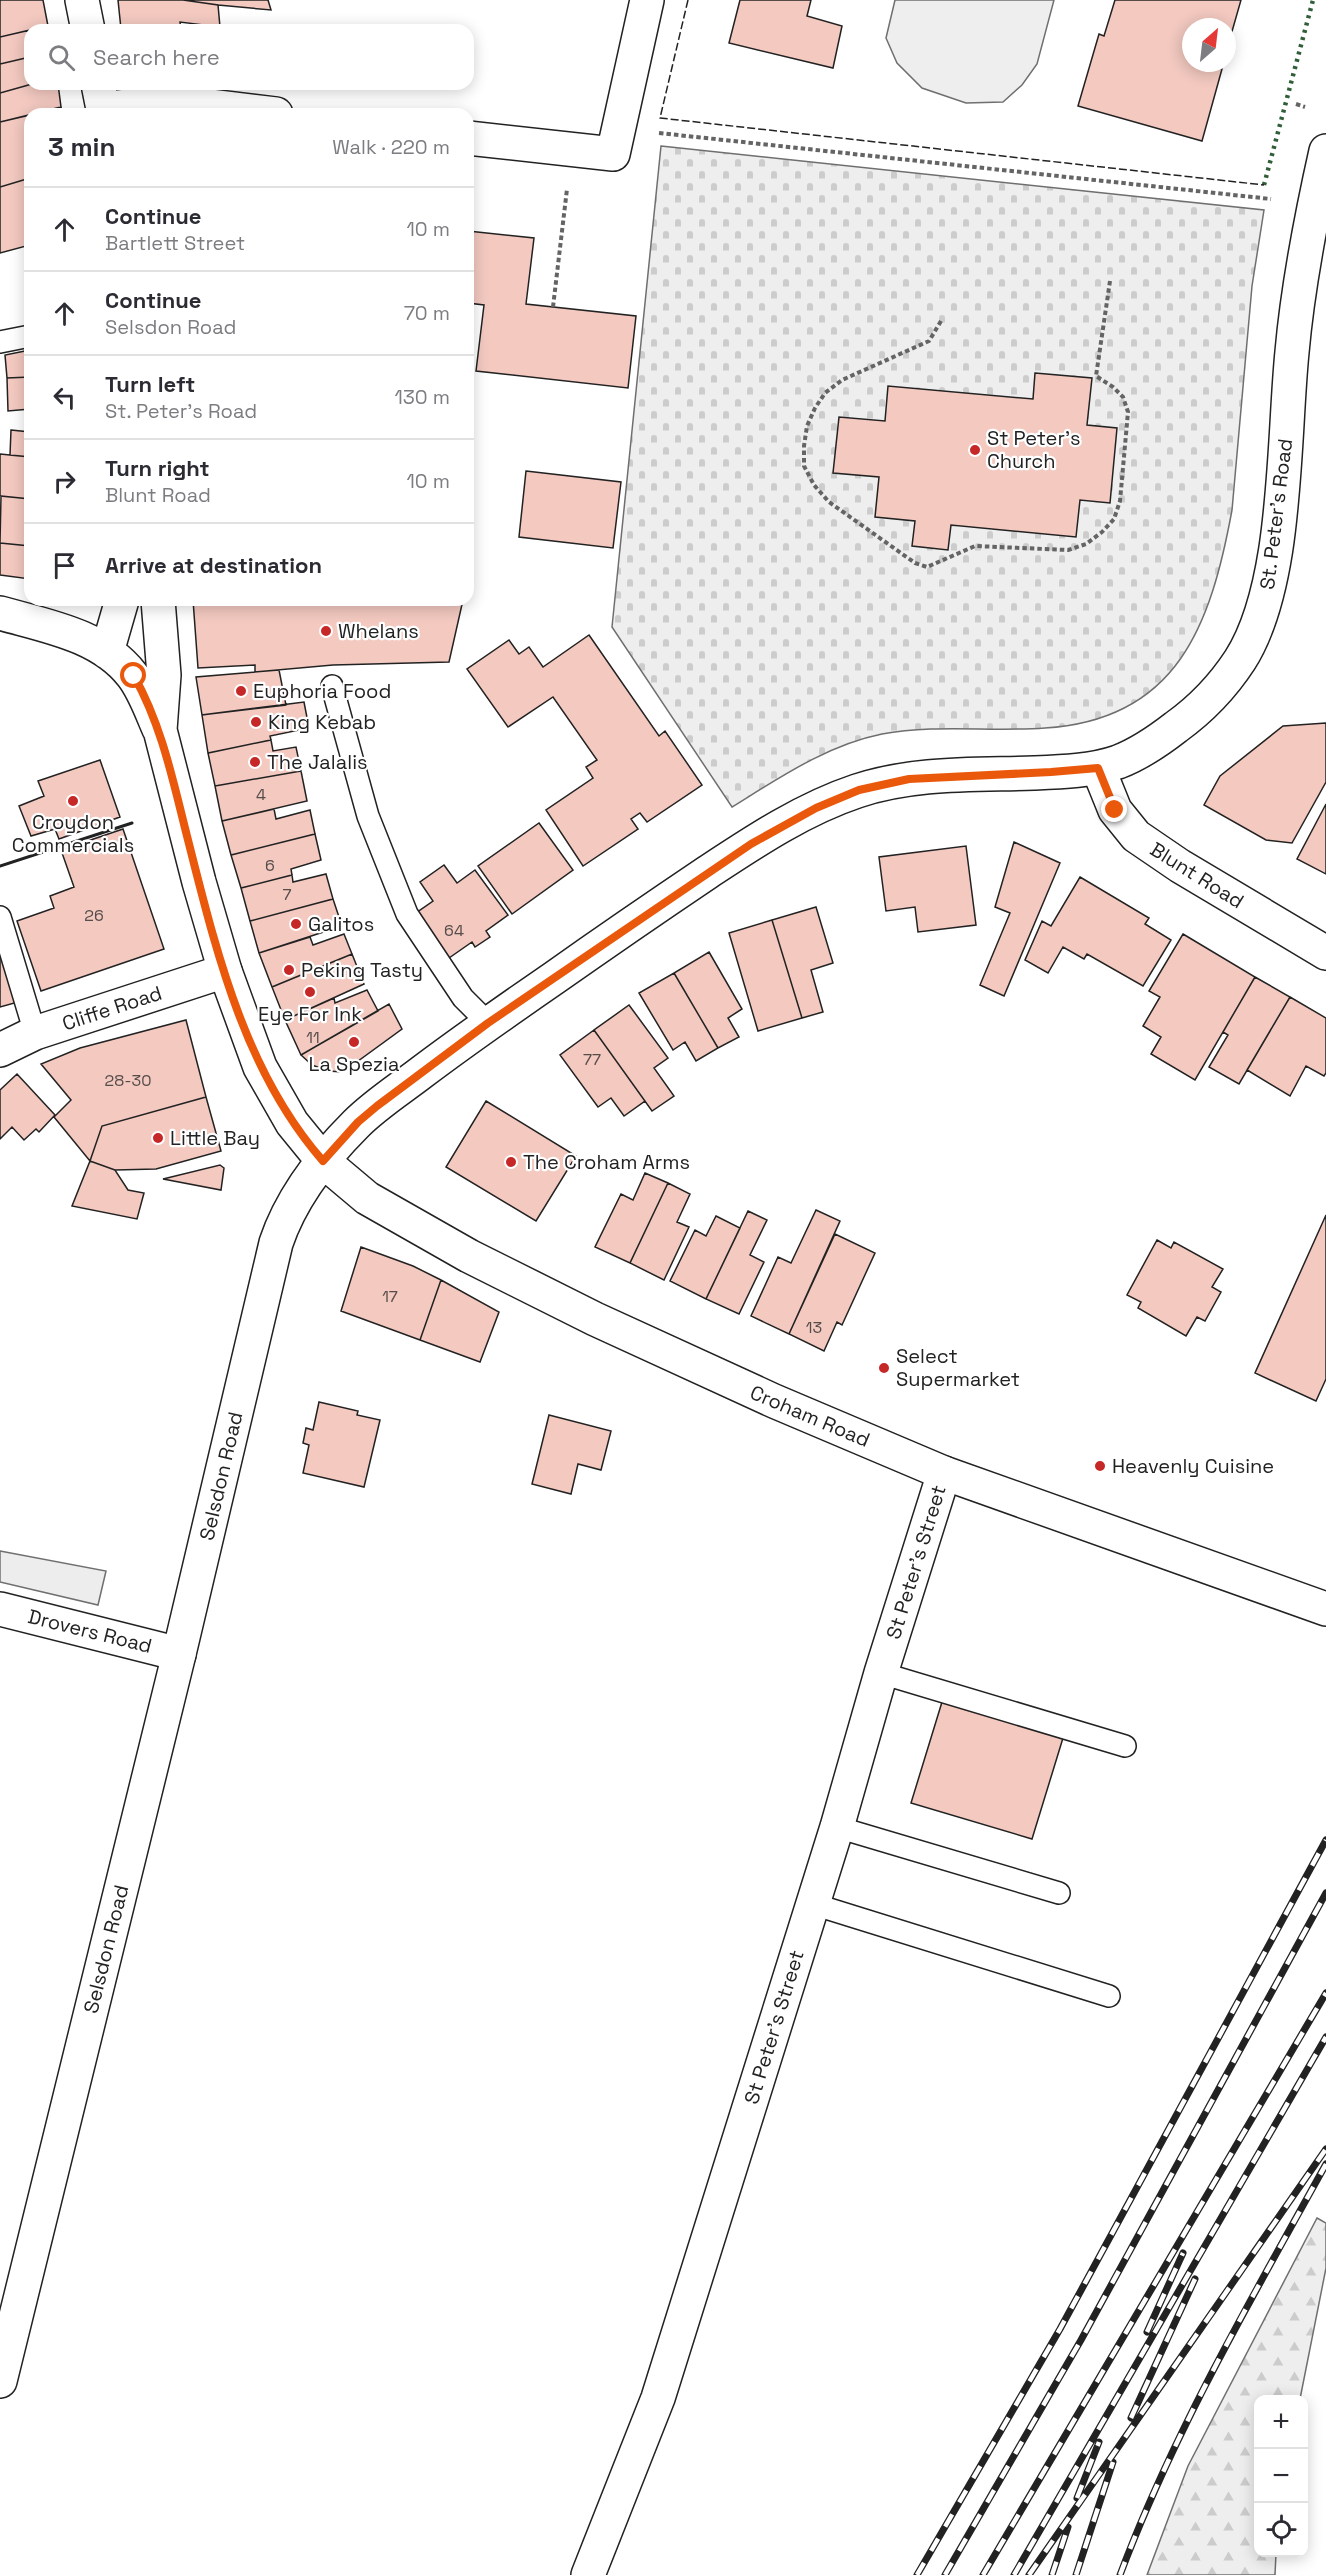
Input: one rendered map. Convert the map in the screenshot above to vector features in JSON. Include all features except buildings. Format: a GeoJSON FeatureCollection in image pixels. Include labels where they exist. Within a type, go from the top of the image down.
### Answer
{"type":"FeatureCollection","features":[{"type":"Feature","properties":{"kind":"main road"},"geometry":{"type":"LineString","coordinates":[[82,0],[87,24]]}},
{"type":"Feature","properties":{"kind":"main road"},"geometry":{"type":"LineString","coordinates":[[474,139],[613,154],[647,0]]}},
{"type":"Feature","properties":{"kind":"main road"},"geometry":{"type":"LineString","coordinates":[[102,102],[169,101],[227,108]]}},
{"type":"Feature","properties":{"kind":"main road","name":"St. Peter's Road"},"geometry":{"type":"LineString","coordinates":[[323,1161],[358,1122],[377,1106],[488,1023],[751,844],[827,803],[859,790],[909,779],[1098,768],[1121,761],[1143,750],[1190,717],[1227,678],[1255,630],[1266,596],[1274,551],[1292,352],[1317,230],[1326,151]]}},
{"type":"Feature","properties":{"kind":"main road"},"geometry":{"type":"LineString","coordinates":[[107,652],[120,606]]}},
{"type":"Feature","properties":{"kind":"main road"},"geometry":{"type":"LineString","coordinates":[[159,606],[164,675],[160,730]]}},
{"type":"Feature","properties":{"kind":"main road"},"geometry":{"type":"LineString","coordinates":[[0,613],[72,634],[107,652],[134,676],[160,730],[199,882],[245,1030],[270,1086],[298,1131],[323,1161]]}},
{"type":"Feature","properties":{"kind":"main road","name":"Blunt Road"},"geometry":{"type":"LineString","coordinates":[[1098,768],[1115,810],[1136,836],[1180,866],[1326,953]]}},
{"type":"Feature","properties":{"kind":"main road","name":"Cliffe Road"},"geometry":{"type":"LineString","coordinates":[[0,1050],[35,1033],[225,971]]}},
{"type":"Feature","properties":{"kind":"main road","name":"Croham Road"},"geometry":{"type":"LineString","coordinates":[[323,1161],[367,1198],[469,1256],[574,1309],[774,1401],[944,1473],[1326,1609]]}},
{"type":"Feature","properties":{"kind":"main road","name":"Selsdon Road"},"geometry":{"type":"LineString","coordinates":[[0,2380],[8,2316],[179,1654],[276,1243],[292,1206],[323,1161]]}},
{"type":"Feature","properties":{"kind":"main road","name":"St Peter's Street"},"geometry":{"type":"LineString","coordinates":[[588,2575],[658,2398],[837,1827],[881,1673],[944,1473]]}},
{"type":"Feature","properties":{"kind":"main road","name":"Drovers Road"},"geometry":{"type":"LineString","coordinates":[[0,1609],[179,1654]]}},
{"type":"Feature","properties":{"kind":"lane"},"geometry":{"type":"LineString","coordinates":[[0,342],[24,337]]}},
{"type":"Feature","properties":{"kind":"lane"},"geometry":{"type":"LineString","coordinates":[[332,686],[368,816],[407,914],[463,998],[488,1023]]}},
{"type":"Feature","properties":{"kind":"lane"},"geometry":{"type":"LineString","coordinates":[[0,917],[35,1033]]}},
{"type":"Feature","properties":{"kind":"lane"},"geometry":{"type":"LineString","coordinates":[[881,1673],[1125,1746]]}},
{"type":"Feature","properties":{"kind":"lane"},"geometry":{"type":"LineString","coordinates":[[837,1827],[1059,1893]]}},
{"type":"Feature","properties":{"kind":"lane"},"geometry":{"type":"LineString","coordinates":[[813,1904],[1109,1996]]}},
{"type":"Feature","properties":{"kind":"path"},"geometry":{"type":"LineString","coordinates":[[1296,104],[1305,107]]}},
{"type":"Feature","properties":{"kind":"path"},"geometry":{"type":"LineString","coordinates":[[620,129],[1271,199]]}},
{"type":"Feature","properties":{"kind":"path"},"geometry":{"type":"LineString","coordinates":[[553,307],[571,149]]}},
{"type":"Feature","properties":{"kind":"path"},"geometry":{"type":"LineString","coordinates":[[942,321],[928,341],[842,380],[825,393],[807,426],[804,446],[804,466],[814,485],[829,502],[915,563],[927,567],[975,546],[999,545],[1068,550],[1086,544],[1102,532],[1114,519],[1120,501],[1128,412],[1123,397],[1096,376],[1110,281]]}},
{"type":"Feature","properties":{"kind":"green space"},"geometry":{"type":"Polygon","coordinates":[[[895,0],[1054,0],[1037,64],[1022,85],[1003,102],[966,103],[922,88],[897,63],[886,38],[895,0]]]}},
{"type":"Feature","properties":{"kind":"green space"},"geometry":{"type":"Polygon","coordinates":[[[661,146],[1264,210],[1252,286],[1232,510],[1223,552],[1213,591],[1199,627],[1181,659],[1157,686],[1127,707],[1090,721],[1025,729],[922,729],[862,739],[823,754],[732,807],[612,627],[661,146]]]}},
{"type":"Feature","properties":{"kind":"green space"},"geometry":{"type":"Polygon","coordinates":[[[1317,2218],[1326,2223],[1326,2268],[1301,2395],[1254,2395],[1254,2557],[1276,2557],[1275,2575],[1147,2575],[1188,2466],[1317,2218]]]}},
{"type":"Feature","properties":{"kind":"shaded area"},"geometry":{"type":"Polygon","coordinates":[[[0,1551],[106,1571],[98,1605],[0,1582],[0,1551]]]}},
{"type":"Feature","properties":{"kind":"railway"},"geometry":{"type":"LineString","coordinates":[[917,2575],[1060,2329],[1326,1840]]}},
{"type":"Feature","properties":{"kind":"railway"},"geometry":{"type":"LineString","coordinates":[[945,2575],[1081,2340],[1326,1893]]}},
{"type":"Feature","properties":{"kind":"railway"},"geometry":{"type":"LineString","coordinates":[[983,2575],[1326,1993]]}},
{"type":"Feature","properties":{"kind":"railway"},"geometry":{"type":"LineString","coordinates":[[1014,2575],[1326,2037]]}},
{"type":"Feature","properties":{"kind":"railway"},"geometry":{"type":"LineString","coordinates":[[1029,2575],[1326,2149]]}},
{"type":"Feature","properties":{"kind":"railway"},"geometry":{"type":"LineString","coordinates":[[1120,2575],[1141,2521],[1189,2417],[1326,2164]]}},
{"type":"Feature","properties":{"kind":"railway"},"geometry":{"type":"LineString","coordinates":[[1147,2332],[1183,2253]]}},
{"type":"Feature","properties":{"kind":"railway"},"geometry":{"type":"LineString","coordinates":[[1131,2418],[1195,2279]]}},
{"type":"Feature","properties":{"kind":"railway"},"geometry":{"type":"LineString","coordinates":[[1077,2498],[1099,2442]]}},
{"type":"Feature","properties":{"kind":"railway"},"geometry":{"type":"LineString","coordinates":[[1076,2575],[1113,2462]]}},
{"type":"Feature","properties":{"kind":"railway"},"geometry":{"type":"LineString","coordinates":[[1052,2575],[1068,2527]]}},
{"type":"Feature","properties":{"kind":"hedge"},"geometry":{"type":"LineString","coordinates":[[1264,185],[1313,0]]}},
{"type":"Feature","properties":{"kind":"fence"},"geometry":{"type":"LineString","coordinates":[[688,0],[660,118],[1264,185]]}},
{"type":"Feature","properties":{"kind":"wall"},"geometry":{"type":"LineString","coordinates":[[0,866],[132,823]]}},
{"type":"Feature","properties":{"kind":"place","name":"St Peter's Church"},"geometry":{"type":"Point","coordinates":[975,450]}},
{"type":"Feature","properties":{"kind":"place","name":"Whelans"},"geometry":{"type":"Point","coordinates":[326,631]}},
{"type":"Feature","properties":{"kind":"place","name":"Euphoria Food"},"geometry":{"type":"Point","coordinates":[241,691]}},
{"type":"Feature","properties":{"kind":"place","name":"King Kebab"},"geometry":{"type":"Point","coordinates":[256,722]}},
{"type":"Feature","properties":{"kind":"place","name":"The Jalalis"},"geometry":{"type":"Point","coordinates":[255,762]}},
{"type":"Feature","properties":{"kind":"place","name":"Croydon Commercials"},"geometry":{"type":"Point","coordinates":[73,801]}},
{"type":"Feature","properties":{"kind":"place","name":"Galitos"},"geometry":{"type":"Point","coordinates":[296,924]}},
{"type":"Feature","properties":{"kind":"place","name":"Peking Tasty"},"geometry":{"type":"Point","coordinates":[289,970]}},
{"type":"Feature","properties":{"kind":"place","name":"Eye For Ink"},"geometry":{"type":"Point","coordinates":[310,992]}},
{"type":"Feature","properties":{"kind":"place","name":"La Spezia"},"geometry":{"type":"Point","coordinates":[354,1042]}},
{"type":"Feature","properties":{"kind":"place","name":"Little Bay"},"geometry":{"type":"Point","coordinates":[158,1138]}},
{"type":"Feature","properties":{"kind":"place","name":"The Croham Arms"},"geometry":{"type":"Point","coordinates":[511,1162]}},
{"type":"Feature","properties":{"kind":"place","name":"Select Supermarket"},"geometry":{"type":"Point","coordinates":[884,1368]}},
{"type":"Feature","properties":{"kind":"place","name":"Heavenly Cuisine"},"geometry":{"type":"Point","coordinates":[1100,1466]}},
{"type":"Feature","properties":{"kind":"route"},"geometry":{"type":"LineString","coordinates":[[134,676],[160,730],[199,882],[245,1030],[260,1067],[281,1106],[303,1139],[323,1161],[358,1122],[377,1106],[488,1023],[751,844],[794,819],[838,798],[885,783],[909,779],[1098,768],[1115,810]]}}]}
